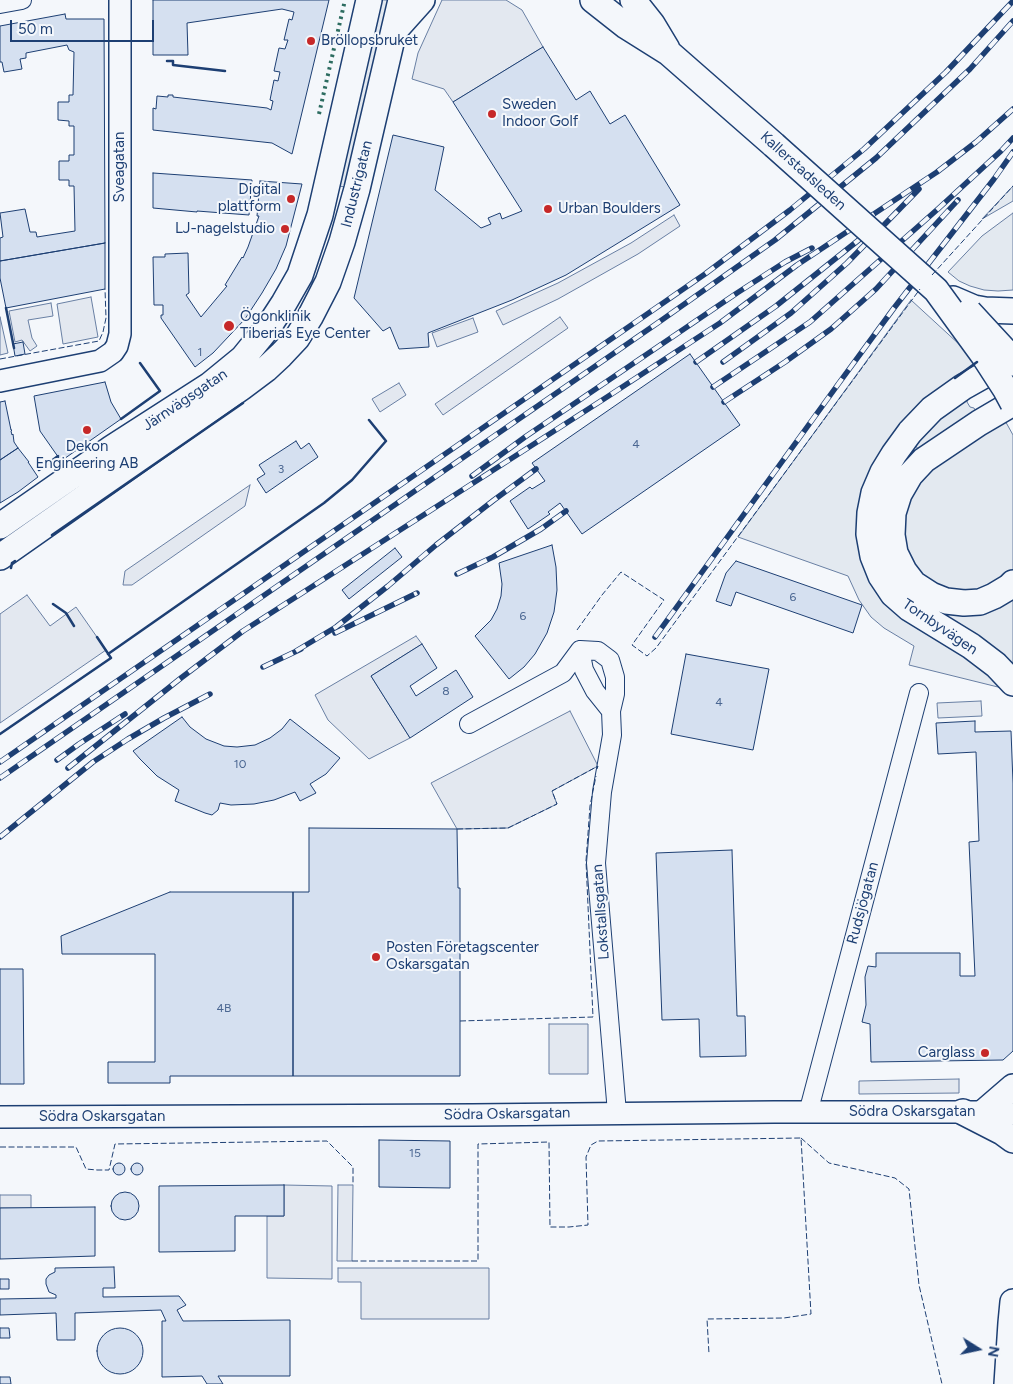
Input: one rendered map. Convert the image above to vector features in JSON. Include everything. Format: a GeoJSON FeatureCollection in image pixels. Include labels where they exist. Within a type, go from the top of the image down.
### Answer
{"type":"FeatureCollection","features":[{"type":"Feature","properties":{"kind":"main road","name":"Industrigatan"},"geometry":{"type":"LineString","coordinates":[[331,169],[369,0]]}},
{"type":"Feature","properties":{"kind":"main road","name":"Industrigatan"},"geometry":{"type":"LineString","coordinates":[[282,355],[297,338],[310,317],[328,282],[342,242],[357,189],[402,0]]}},
{"type":"Feature","properties":{"kind":"main road"},"geometry":{"type":"LineString","coordinates":[[394,30],[422,0]]}},
{"type":"Feature","properties":{"kind":"main road","name":"Kallerstadsleden"},"geometry":{"type":"LineString","coordinates":[[593,0],[626,26],[670,53],[936,290],[984,356],[1013,403]]}},
{"type":"Feature","properties":{"kind":"main road","name":"Kallerstadsleden"},"geometry":{"type":"LineString","coordinates":[[633,0],[652,24],[670,53]]}},
{"type":"Feature","properties":{"kind":"main road","name":"Järnvägsgatan"},"geometry":{"type":"LineString","coordinates":[[0,526],[112,448],[210,386],[243,358],[269,326],[300,275],[320,215],[331,169]]}},
{"type":"Feature","properties":{"kind":"main road","name":"Kallerstadsleden"},"geometry":{"type":"LineString","coordinates":[[936,290],[960,303],[1005,351],[1013,363]]}},
{"type":"Feature","properties":{"kind":"main road"},"geometry":{"type":"LineString","coordinates":[[960,303],[985,310],[1013,312]]}},
{"type":"Feature","properties":{"kind":"main road","name":"Järnvägsgatan"},"geometry":{"type":"LineString","coordinates":[[0,556],[222,402],[282,355]]}},
{"type":"Feature","properties":{"kind":"main road","name":"Tornbyvägen"},"geometry":{"type":"LineString","coordinates":[[1013,359],[955,393],[932,410],[910,432],[883,472],[874,493],[869,534],[873,556],[880,576],[893,594],[909,608],[971,646],[996,665],[1013,683]]}},
{"type":"Feature","properties":{"kind":"main road","name":"Tornbyvägen"},"geometry":{"type":"LineString","coordinates":[[1013,403],[979,423],[919,465],[910,475],[899,494],[893,513],[892,535],[895,553],[904,571],[914,584],[946,601],[980,602],[1009,588],[1013,583]]}},
{"type":"Feature","properties":{"kind":"main road"},"geometry":{"type":"LineString","coordinates":[[1013,1087],[973,1112],[1013,1140]]}},
{"type":"Feature","properties":{"kind":"main road"},"geometry":{"type":"LineString","coordinates":[[1007,1384],[1013,1302]]}},
{"type":"Feature","properties":{"kind":"street"},"geometry":{"type":"LineString","coordinates":[[0,4],[22,0]]}},
{"type":"Feature","properties":{"kind":"street","name":"Sveagatan"},"geometry":{"type":"LineString","coordinates":[[0,381],[100,360],[113,352],[117,346],[120,334],[120,0]]}},
{"type":"Feature","properties":{"kind":"street"},"geometry":{"type":"LineString","coordinates":[[580,650],[584,670],[595,691],[611,711]]}},
{"type":"Feature","properties":{"kind":"street"},"geometry":{"type":"LineString","coordinates":[[469,724],[563,673],[580,650]]}},
{"type":"Feature","properties":{"kind":"street","name":"Lokstallsgatan"},"geometry":{"type":"LineString","coordinates":[[580,650],[598,650],[610,660],[615,677],[615,694],[611,711],[612,735],[602,792],[596,863],[617,1113]]}},
{"type":"Feature","properties":{"kind":"street","name":"Rudsjögatan"},"geometry":{"type":"LineString","coordinates":[[808,1113],[919,693]]}},
{"type":"Feature","properties":{"kind":"street","name":"Södra Oskarsgatan"},"geometry":{"type":"LineString","coordinates":[[0,1117],[617,1113],[973,1112],[1013,1114]]}},
{"type":"Feature","properties":{"kind":"shaded area"},"geometry":{"type":"Polygon","coordinates":[[[376,0],[391,0],[345,187],[339,186],[376,0]]]}},
{"type":"Feature","properties":{"kind":"shaded area"},"geometry":{"type":"Polygon","coordinates":[[[442,0],[506,0],[522,10],[543,47],[453,102],[444,89],[412,79],[418,53],[442,0]]]}},
{"type":"Feature","properties":{"kind":"shaded area"},"geometry":{"type":"Polygon","coordinates":[[[1013,186],[1013,201],[982,219],[1013,186]]]}},
{"type":"Feature","properties":{"kind":"shaded area"},"geometry":{"type":"Polygon","coordinates":[[[1013,213],[1013,290],[984,290],[959,281],[948,272],[982,236],[1013,213]]]}},
{"type":"Feature","properties":{"kind":"shaded area"},"geometry":{"type":"Polygon","coordinates":[[[674,215],[680,226],[638,254],[558,299],[503,325],[496,311],[558,283],[631,243],[674,215]]]}},
{"type":"Feature","properties":{"kind":"shaded area"},"geometry":{"type":"Polygon","coordinates":[[[91,297],[98,337],[63,344],[57,304],[91,297]]]}},
{"type":"Feature","properties":{"kind":"shaded area"},"geometry":{"type":"Polygon","coordinates":[[[911,300],[960,345],[974,364],[939,390],[861,495],[857,512],[862,562],[871,582],[992,673],[1006,689],[909,665],[914,646],[884,628],[871,617],[859,600],[848,576],[738,537],[911,300]]]}},
{"type":"Feature","properties":{"kind":"shaded area"},"geometry":{"type":"Polygon","coordinates":[[[51,303],[53,316],[28,320],[32,338],[37,346],[30,351],[22,340],[15,342],[9,311],[51,303]]]}},
{"type":"Feature","properties":{"kind":"shaded area"},"geometry":{"type":"Polygon","coordinates":[[[0,317],[8,353],[0,355],[0,317]]]}},
{"type":"Feature","properties":{"kind":"shaded area"},"geometry":{"type":"Polygon","coordinates":[[[560,317],[568,328],[443,415],[435,404],[560,317]]]}},
{"type":"Feature","properties":{"kind":"shaded area"},"geometry":{"type":"Polygon","coordinates":[[[473,318],[478,332],[437,347],[432,333],[473,318]]]}},
{"type":"Feature","properties":{"kind":"shaded area"},"geometry":{"type":"Polygon","coordinates":[[[399,383],[406,395],[380,412],[372,399],[399,383]]]}},
{"type":"Feature","properties":{"kind":"shaded area"},"geometry":{"type":"Polygon","coordinates":[[[968,398],[967,402],[970,407],[974,408],[977,413],[920,451],[912,442],[925,428],[968,398]]]}},
{"type":"Feature","properties":{"kind":"shaded area"},"geometry":{"type":"Polygon","coordinates":[[[1003,417],[1013,435],[1013,571],[1001,582],[974,592],[947,590],[927,581],[913,568],[901,535],[905,501],[930,467],[1003,417]]]}},
{"type":"Feature","properties":{"kind":"shaded area"},"geometry":{"type":"Polygon","coordinates":[[[250,485],[245,506],[132,585],[123,585],[125,571],[250,485]]]}},
{"type":"Feature","properties":{"kind":"shaded area"},"geometry":{"type":"Polygon","coordinates":[[[27,595],[50,626],[76,607],[106,650],[0,723],[0,614],[27,595]]]}},
{"type":"Feature","properties":{"kind":"shaded area"},"geometry":{"type":"Polygon","coordinates":[[[1013,595],[1013,669],[939,616],[942,609],[1013,595]]]}},
{"type":"Feature","properties":{"kind":"shaded area"},"geometry":{"type":"Polygon","coordinates":[[[416,636],[422,644],[371,676],[410,738],[369,759],[328,720],[315,695],[416,636]]]}},
{"type":"Feature","properties":{"kind":"shaded area"},"geometry":{"type":"Polygon","coordinates":[[[981,701],[982,716],[938,718],[937,703],[981,701]]]}},
{"type":"Feature","properties":{"kind":"shaded area"},"geometry":{"type":"Polygon","coordinates":[[[570,711],[598,766],[552,791],[557,804],[508,828],[457,829],[431,783],[570,711]]]}},
{"type":"Feature","properties":{"kind":"shaded area"},"geometry":{"type":"Polygon","coordinates":[[[549,1024],[588,1024],[588,1074],[549,1074],[549,1024]]]}},
{"type":"Feature","properties":{"kind":"shaded area"},"geometry":{"type":"Polygon","coordinates":[[[959,1079],[959,1093],[859,1094],[859,1081],[959,1079]]]}},
{"type":"Feature","properties":{"kind":"shaded area"},"geometry":{"type":"Polygon","coordinates":[[[284,1185],[332,1186],[332,1279],[267,1278],[267,1216],[284,1216],[284,1185]]]}},
{"type":"Feature","properties":{"kind":"shaded area"},"geometry":{"type":"Polygon","coordinates":[[[338,1185],[353,1185],[352,1261],[337,1261],[338,1185]]]}},
{"type":"Feature","properties":{"kind":"shaded area"},"geometry":{"type":"Polygon","coordinates":[[[0,1195],[31,1195],[31,1208],[0,1208],[0,1195]]]}},
{"type":"Feature","properties":{"kind":"shaded area"},"geometry":{"type":"Polygon","coordinates":[[[338,1268],[489,1268],[489,1319],[361,1319],[361,1282],[338,1282],[338,1268]]]}},
{"type":"Feature","properties":{"kind":"building"},"geometry":{"type":"Polygon","coordinates":[[[153,0],[329,0],[292,154],[272,143],[153,130],[153,108],[156,109],[157,96],[168,97],[168,95],[173,95],[173,97],[271,110],[273,101],[270,100],[274,80],[278,81],[280,72],[274,71],[279,48],[285,49],[288,40],[284,40],[289,19],[292,20],[294,12],[282,9],[187,23],[188,55],[153,55],[153,0]]]}},
{"type":"Feature","properties":{"kind":"building"},"geometry":{"type":"Polygon","coordinates":[[[65,14],[66,19],[104,19],[105,243],[0,261],[0,238],[3,237],[0,213],[25,209],[30,232],[36,232],[37,237],[75,231],[74,186],[69,186],[69,180],[59,180],[59,161],[69,161],[69,155],[74,155],[74,126],[69,126],[69,121],[58,120],[58,102],[69,102],[69,95],[73,95],[74,52],[69,50],[67,45],[26,53],[26,58],[20,59],[22,69],[4,72],[2,62],[0,62],[0,26],[65,14]]]}},
{"type":"Feature","properties":{"kind":"building"},"geometry":{"type":"Polygon","coordinates":[[[543,47],[576,100],[590,91],[610,124],[625,115],[680,205],[566,275],[512,300],[428,333],[429,347],[399,349],[390,327],[383,331],[354,298],[393,135],[444,147],[435,190],[481,228],[491,224],[488,218],[500,213],[502,219],[522,211],[453,102],[543,47]]]}},
{"type":"Feature","properties":{"kind":"building"},"geometry":{"type":"Polygon","coordinates":[[[153,173],[252,180],[249,215],[153,208],[153,173]]]}},
{"type":"Feature","properties":{"kind":"building"},"geometry":{"type":"Polygon","coordinates":[[[260,181],[302,184],[286,246],[276,269],[245,319],[213,353],[195,367],[161,318],[161,315],[163,315],[163,305],[154,305],[153,257],[165,257],[165,254],[188,253],[189,293],[186,295],[201,317],[227,286],[225,285],[248,247],[259,216],[257,216],[260,181]]]}},
{"type":"Feature","properties":{"kind":"building"},"geometry":{"type":"Polygon","coordinates":[[[105,243],[105,289],[6,308],[0,278],[0,261],[105,243]]]}},
{"type":"Feature","properties":{"kind":"building"},"geometry":{"type":"Polygon","coordinates":[[[23,342],[25,354],[15,356],[13,344],[23,342]]]}},
{"type":"Feature","properties":{"kind":"building"},"geometry":{"type":"Polygon","coordinates":[[[690,354],[740,425],[582,534],[560,503],[548,512],[550,514],[528,529],[510,501],[530,487],[532,489],[545,481],[532,463],[690,354]]]}},
{"type":"Feature","properties":{"kind":"building"},"geometry":{"type":"Polygon","coordinates":[[[105,382],[111,402],[121,419],[61,461],[40,431],[34,396],[105,382]]]}},
{"type":"Feature","properties":{"kind":"building"},"geometry":{"type":"Polygon","coordinates":[[[5,401],[12,435],[18,448],[0,460],[0,402],[5,401]]]}},
{"type":"Feature","properties":{"kind":"building"},"geometry":{"type":"Polygon","coordinates":[[[296,441],[301,449],[309,443],[318,457],[266,493],[257,479],[265,474],[259,465],[296,441]]]}},
{"type":"Feature","properties":{"kind":"building"},"geometry":{"type":"Polygon","coordinates":[[[18,448],[38,477],[0,503],[0,460],[18,448]]]}},
{"type":"Feature","properties":{"kind":"building"},"geometry":{"type":"Polygon","coordinates":[[[552,545],[556,567],[557,590],[554,612],[547,633],[535,654],[524,667],[509,679],[475,636],[491,620],[497,609],[502,584],[499,563],[552,545]]]}},
{"type":"Feature","properties":{"kind":"building"},"geometry":{"type":"Polygon","coordinates":[[[395,548],[402,557],[349,599],[342,590],[395,548]]]}},
{"type":"Feature","properties":{"kind":"building"},"geometry":{"type":"Polygon","coordinates":[[[736,561],[862,605],[853,633],[736,592],[731,606],[716,601],[726,573],[736,561]]]}},
{"type":"Feature","properties":{"kind":"building"},"geometry":{"type":"Polygon","coordinates":[[[422,644],[437,668],[410,686],[416,696],[456,670],[473,697],[410,738],[371,676],[422,644]]]}},
{"type":"Feature","properties":{"kind":"building"},"geometry":{"type":"Polygon","coordinates":[[[686,654],[769,669],[753,750],[671,734],[686,654]]]}},
{"type":"Feature","properties":{"kind":"building"},"geometry":{"type":"Polygon","coordinates":[[[182,717],[190,727],[206,739],[224,746],[237,747],[255,745],[270,738],[282,729],[290,719],[340,758],[326,774],[310,784],[316,793],[300,801],[295,792],[274,800],[254,804],[231,805],[220,803],[218,810],[212,815],[175,801],[179,790],[157,776],[133,751],[182,717]]]}},
{"type":"Feature","properties":{"kind":"building"},"geometry":{"type":"Polygon","coordinates":[[[975,721],[975,732],[1011,731],[1013,783],[1013,1051],[1003,1060],[871,1062],[870,1024],[862,1022],[866,1005],[865,977],[868,966],[876,967],[876,953],[960,953],[960,976],[975,976],[969,842],[979,841],[976,752],[938,754],[936,723],[975,721]]]}},
{"type":"Feature","properties":{"kind":"building","name":"Posten Företagscenter Oskarsgatan"},"geometry":{"type":"Polygon","coordinates":[[[309,828],[457,829],[458,888],[460,888],[460,1076],[293,1076],[293,892],[309,892],[309,828]]]}},
{"type":"Feature","properties":{"kind":"building"},"geometry":{"type":"Polygon","coordinates":[[[732,850],[737,1016],[745,1016],[746,1056],[700,1057],[699,1019],[662,1020],[656,853],[732,850]]]}},
{"type":"Feature","properties":{"kind":"building"},"geometry":{"type":"Polygon","coordinates":[[[170,892],[293,892],[293,1076],[170,1076],[170,1083],[108,1083],[108,1062],[155,1062],[155,954],[62,954],[61,936],[170,892]]]}},
{"type":"Feature","properties":{"kind":"building"},"geometry":{"type":"Polygon","coordinates":[[[0,969],[23,969],[24,1084],[0,1084],[0,969]]]}},
{"type":"Feature","properties":{"kind":"building"},"geometry":{"type":"Polygon","coordinates":[[[379,1140],[450,1141],[450,1188],[379,1187],[379,1140]]]}},
{"type":"Feature","properties":{"kind":"building"},"geometry":{"type":"Polygon","coordinates":[[[117,1163],[121,1163],[125,1169],[121,1175],[117,1175],[113,1171],[113,1167],[117,1163]]]}},
{"type":"Feature","properties":{"kind":"building"},"geometry":{"type":"Polygon","coordinates":[[[135,1163],[139,1163],[143,1169],[139,1175],[135,1175],[131,1171],[131,1167],[135,1163]]]}},
{"type":"Feature","properties":{"kind":"building"},"geometry":{"type":"Polygon","coordinates":[[[284,1185],[284,1216],[235,1216],[235,1251],[159,1252],[159,1186],[284,1185]]]}},
{"type":"Feature","properties":{"kind":"building"},"geometry":{"type":"Polygon","coordinates":[[[125,1192],[135,1196],[139,1206],[135,1216],[125,1220],[115,1216],[111,1206],[115,1196],[125,1192]]]}},
{"type":"Feature","properties":{"kind":"building"},"geometry":{"type":"Polygon","coordinates":[[[95,1207],[95,1256],[0,1259],[0,1208],[95,1207]]]}},
{"type":"Feature","properties":{"kind":"building"},"geometry":{"type":"Polygon","coordinates":[[[114,1267],[115,1288],[103,1288],[103,1297],[179,1296],[186,1305],[177,1310],[183,1321],[290,1320],[290,1376],[218,1376],[223,1384],[207,1384],[202,1376],[162,1377],[162,1321],[166,1321],[161,1310],[75,1313],[75,1340],[57,1340],[56,1313],[0,1315],[0,1299],[56,1298],[56,1295],[49,1292],[46,1284],[46,1279],[55,1272],[55,1268],[114,1267]]]}},
{"type":"Feature","properties":{"kind":"building"},"geometry":{"type":"Polygon","coordinates":[[[0,1279],[9,1279],[9,1289],[0,1289],[0,1279]]]}},
{"type":"Feature","properties":{"kind":"building"},"geometry":{"type":"Polygon","coordinates":[[[0,1328],[9,1328],[10,1338],[0,1338],[0,1328]]]}},
{"type":"Feature","properties":{"kind":"building"},"geometry":{"type":"Polygon","coordinates":[[[120,1328],[133,1332],[139,1338],[143,1351],[139,1364],[133,1370],[120,1374],[107,1370],[101,1364],[97,1351],[101,1338],[107,1332],[120,1328]]]}},
{"type":"Feature","properties":{"kind":"building"},"geometry":{"type":"Polygon","coordinates":[[[0,1377],[10,1377],[11,1384],[0,1384],[0,1377]]]}},
{"type":"Feature","properties":{"kind":"railway"},"geometry":{"type":"LineString","coordinates":[[0,762],[705,274],[790,210],[864,149],[946,72],[1013,1]]}},
{"type":"Feature","properties":{"kind":"railway"},"geometry":{"type":"LineString","coordinates":[[0,778],[775,240],[876,158],[970,69],[1013,21]]}},
{"type":"Feature","properties":{"kind":"railway"},"geometry":{"type":"LineString","coordinates":[[68,768],[243,631],[720,323],[797,265],[937,172],[976,142],[1013,109]]}},
{"type":"Feature","properties":{"kind":"railway"},"geometry":{"type":"LineString","coordinates":[[713,387],[810,322],[939,208],[1013,138]]}},
{"type":"Feature","properties":{"kind":"railway"},"geometry":{"type":"LineString","coordinates":[[655,637],[894,308],[1013,152]]}},
{"type":"Feature","properties":{"kind":"railway"},"geometry":{"type":"LineString","coordinates":[[723,362],[791,313],[847,263],[919,189]]}},
{"type":"Feature","properties":{"kind":"railway"},"geometry":{"type":"LineString","coordinates":[[724,402],[831,329],[876,289],[958,200]]}},
{"type":"Feature","properties":{"kind":"railway"},"geometry":{"type":"LineString","coordinates":[[696,362],[776,306],[875,227]]}},
{"type":"Feature","properties":{"kind":"railway"},"geometry":{"type":"LineString","coordinates":[[472,476],[525,437],[737,293],[785,262],[812,248]]}},
{"type":"Feature","properties":{"kind":"railway"},"geometry":{"type":"LineString","coordinates":[[296,651],[336,627],[436,545],[536,469]]}},
{"type":"Feature","properties":{"kind":"railway"},"geometry":{"type":"LineString","coordinates":[[457,574],[493,557],[541,529],[566,511]]}},
{"type":"Feature","properties":{"kind":"railway"},"geometry":{"type":"LineString","coordinates":[[335,633],[417,593]]}},
{"type":"Feature","properties":{"kind":"railway"},"geometry":{"type":"LineString","coordinates":[[263,667],[301,649]]}},
{"type":"Feature","properties":{"kind":"railway"},"geometry":{"type":"LineString","coordinates":[[0,837],[93,762],[164,718],[210,694]]}},
{"type":"Feature","properties":{"kind":"railway"},"geometry":{"type":"LineString","coordinates":[[57,760],[125,714]]}},
{"type":"Feature","properties":{"kind":"hedge"},"geometry":{"type":"LineString","coordinates":[[319,114],[345,0]]}},
{"type":"Feature","properties":{"kind":"fence"},"geometry":{"type":"LineString","coordinates":[[932,275],[1013,186]]}},
{"type":"Feature","properties":{"kind":"fence"},"geometry":{"type":"LineString","coordinates":[[0,359],[99,341],[106,318],[105,289]]}},
{"type":"Feature","properties":{"kind":"fence"},"geometry":{"type":"LineString","coordinates":[[577,630],[621,572],[664,600],[632,645],[647,656],[656,648],[920,289]]}},
{"type":"Feature","properties":{"kind":"fence"},"geometry":{"type":"LineString","coordinates":[[457,829],[508,828],[557,804],[552,791],[598,766],[597,769]]}},
{"type":"Feature","properties":{"kind":"fence"},"geometry":{"type":"LineString","coordinates":[[460,1021],[593,1017],[586,861],[590,806],[596,776]]}},
{"type":"Feature","properties":{"kind":"fence"},"geometry":{"type":"LineString","coordinates":[[801,1138],[829,1163],[895,1178],[909,1189],[919,1285],[942,1384]]}},
{"type":"Feature","properties":{"kind":"fence"},"geometry":{"type":"LineString","coordinates":[[352,1261],[478,1261],[478,1144],[549,1142],[550,1227],[569,1227],[588,1225],[586,1157],[591,1145],[598,1141],[801,1138],[811,1314],[784,1318],[707,1319],[709,1354]]}},
{"type":"Feature","properties":{"kind":"fence"},"geometry":{"type":"LineString","coordinates":[[0,1147],[76,1147],[86,1169],[109,1170],[115,1144],[327,1141],[353,1167],[353,1185]]}},
{"type":"Feature","properties":{"kind":"wall"},"geometry":{"type":"LineString","coordinates":[[167,61],[173,61],[173,65],[225,71]]}},
{"type":"Feature","properties":{"kind":"wall"},"geometry":{"type":"LineString","coordinates":[[6,308],[14,348]]}},
{"type":"Feature","properties":{"kind":"wall"},"geometry":{"type":"LineString","coordinates":[[955,378],[977,362]]}},
{"type":"Feature","properties":{"kind":"wall"},"geometry":{"type":"LineString","coordinates":[[121,419],[160,391],[140,363]]}},
{"type":"Feature","properties":{"kind":"wall"},"geometry":{"type":"LineString","coordinates":[[52,535],[243,403]]}},
{"type":"Feature","properties":{"kind":"wall"},"geometry":{"type":"LineString","coordinates":[[108,654],[324,503],[352,480],[386,441],[369,420]]}},
{"type":"Feature","properties":{"kind":"wall"},"geometry":{"type":"LineString","coordinates":[[39,470],[58,456]]}},
{"type":"Feature","properties":{"kind":"wall"},"geometry":{"type":"LineString","coordinates":[[11,568],[12,563],[15,561]]}},
{"type":"Feature","properties":{"kind":"wall"},"geometry":{"type":"LineString","coordinates":[[53,604],[66,613],[74,626]]}},
{"type":"Feature","properties":{"kind":"wall"},"geometry":{"type":"LineString","coordinates":[[0,734],[111,658],[97,637]]}},
{"type":"Feature","properties":{"kind":"place","name":"Bröllopsbruket"},"geometry":{"type":"Point","coordinates":[311,41]}},
{"type":"Feature","properties":{"kind":"place","name":"Sweden Indoor Golf"},"geometry":{"type":"Point","coordinates":[492,114]}},
{"type":"Feature","properties":{"kind":"place","name":"Digital plattform"},"geometry":{"type":"Point","coordinates":[291,199]}},
{"type":"Feature","properties":{"kind":"place","name":"Urban Boulders"},"geometry":{"type":"Point","coordinates":[548,209]}},
{"type":"Feature","properties":{"kind":"place","name":"LJ-nagelstudio"},"geometry":{"type":"Point","coordinates":[285,229]}},
{"type":"Feature","properties":{"kind":"place","name":"Ögonklinik Tiberias Eye Center"},"geometry":{"type":"Point","coordinates":[229,326]}},
{"type":"Feature","properties":{"kind":"place","name":"Dekon Engineering AB"},"geometry":{"type":"Point","coordinates":[87,430]}},
{"type":"Feature","properties":{"kind":"place","name":"Posten Företagscenter Oskarsgatan"},"geometry":{"type":"Point","coordinates":[376,957]}},
{"type":"Feature","properties":{"kind":"place","name":"Carglass"},"geometry":{"type":"Point","coordinates":[985,1053]}}]}
